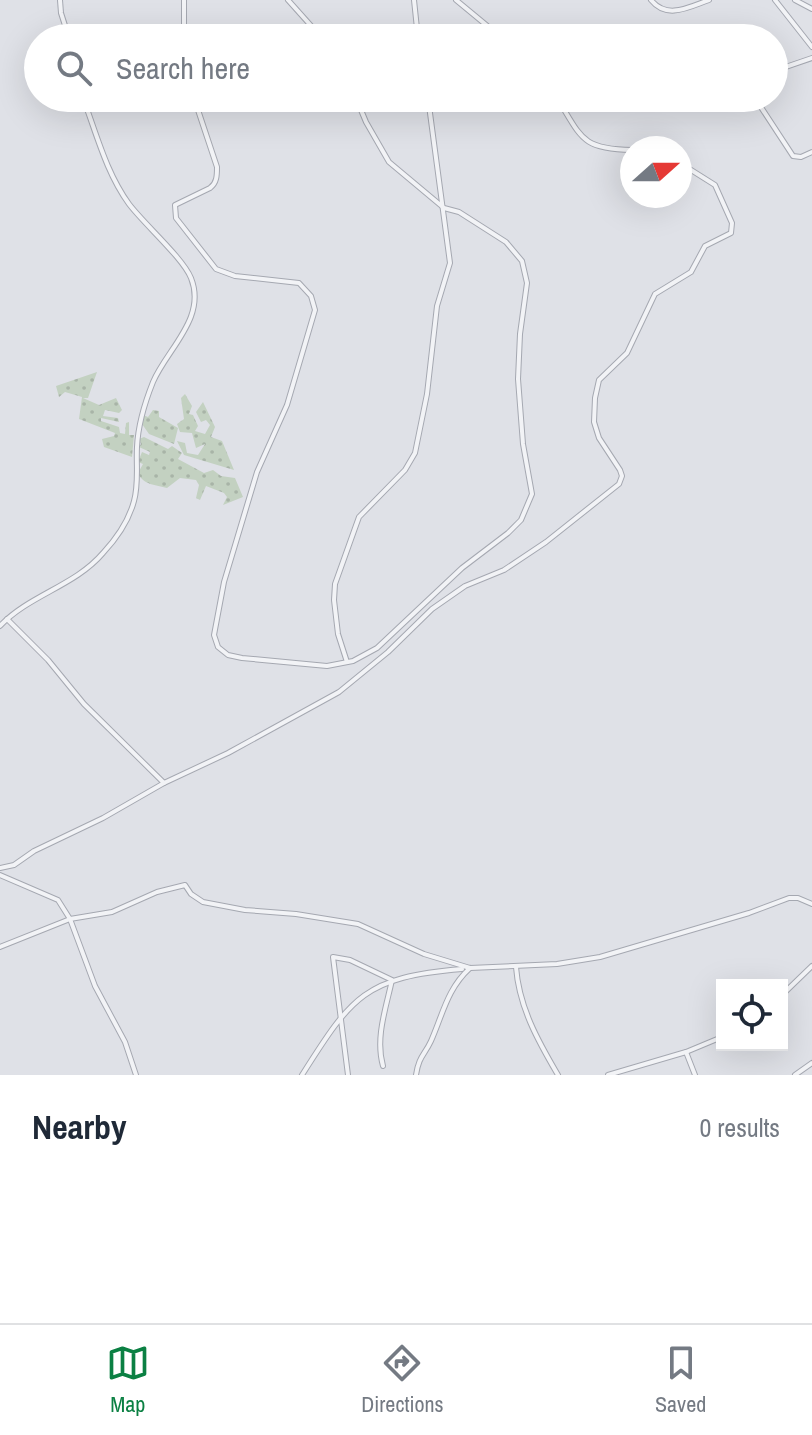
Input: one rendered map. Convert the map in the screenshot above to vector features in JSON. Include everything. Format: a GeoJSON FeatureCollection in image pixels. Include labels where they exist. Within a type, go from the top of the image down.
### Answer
{"type":"FeatureCollection","features":[{"type":"Feature","properties":{"kind":"street"},"geometry":{"type":"LineString","coordinates":[[60,0],[65,24]]}},
{"type":"Feature","properties":{"kind":"street"},"geometry":{"type":"LineString","coordinates":[[184,0],[184,24]]}},
{"type":"Feature","properties":{"kind":"street"},"geometry":{"type":"LineString","coordinates":[[288,0],[309,24]]}},
{"type":"Feature","properties":{"kind":"street"},"geometry":{"type":"LineString","coordinates":[[456,0],[485,24]]}},
{"type":"Feature","properties":{"kind":"street"},"geometry":{"type":"LineString","coordinates":[[651,0],[656,6],[670,12],[709,0]]}},
{"type":"Feature","properties":{"kind":"street"},"geometry":{"type":"LineString","coordinates":[[775,0],[812,47]]}},
{"type":"Feature","properties":{"kind":"street"},"geometry":{"type":"LineString","coordinates":[[795,0],[812,9]]}},
{"type":"Feature","properties":{"kind":"street"},"geometry":{"type":"LineString","coordinates":[[414,1],[416,24]]}},
{"type":"Feature","properties":{"kind":"street"},"geometry":{"type":"LineString","coordinates":[[788,66],[812,58]]}},
{"type":"Feature","properties":{"kind":"street"},"geometry":{"type":"LineString","coordinates":[[0,626],[83,572],[103,554],[125,524],[135,500],[138,436],[153,382],[195,308],[194,287],[188,273],[134,210],[110,175],[88,112]]}},
{"type":"Feature","properties":{"kind":"street"},"geometry":{"type":"LineString","coordinates":[[199,112],[217,175],[214,185],[175,205],[176,218],[216,269],[235,276],[299,283],[311,296],[315,310],[287,405],[257,472],[224,582],[215,623],[216,641],[222,651],[242,658],[327,666],[362,657],[377,648],[462,568],[508,533],[521,520],[532,494],[523,444],[518,379],[527,283],[522,261],[506,242],[459,212],[444,208],[389,162],[362,112]]}},
{"type":"Feature","properties":{"kind":"street"},"geometry":{"type":"LineString","coordinates":[[347,662],[336,616],[335,584],[359,517],[405,470],[415,453],[427,394],[437,306],[450,263],[430,112]]}},
{"type":"Feature","properties":{"kind":"street"},"geometry":{"type":"LineString","coordinates":[[565,112],[586,141],[603,148],[620,149]]}},
{"type":"Feature","properties":{"kind":"street"},"geometry":{"type":"LineString","coordinates":[[764,112],[793,156],[801,157],[812,152]]}},
{"type":"Feature","properties":{"kind":"street"},"geometry":{"type":"LineString","coordinates":[[0,868],[14,865],[34,851],[228,753],[339,692],[388,652],[432,609],[465,586],[515,563],[619,484],[622,476],[620,470],[599,438],[594,422],[599,380],[627,353],[655,294],[691,272],[705,246],[729,236],[732,228],[715,185],[692,171]]}},
{"type":"Feature","properties":{"kind":"street"},"geometry":{"type":"LineString","coordinates":[[7,619],[48,660],[84,704],[164,783]]}},
{"type":"Feature","properties":{"kind":"street"},"geometry":{"type":"LineString","coordinates":[[0,875],[53,897],[70,919],[95,986],[125,1042],[136,1075]]}},
{"type":"Feature","properties":{"kind":"street"},"geometry":{"type":"LineString","coordinates":[[0,947],[70,919],[112,912],[157,892],[185,885],[191,894],[203,902],[358,924],[424,954],[470,968]]}},
{"type":"Feature","properties":{"kind":"street"},"geometry":{"type":"LineString","coordinates":[[302,1075],[339,1019],[360,996],[392,980],[429,971],[557,964],[600,957],[789,898],[812,904]]}},
{"type":"Feature","properties":{"kind":"street"},"geometry":{"type":"LineString","coordinates":[[348,1075],[333,957],[350,960],[392,980]]}},
{"type":"Feature","properties":{"kind":"street"},"geometry":{"type":"LineString","coordinates":[[788,989],[812,966]]}},
{"type":"Feature","properties":{"kind":"street"},"geometry":{"type":"LineString","coordinates":[[516,967],[518,989],[530,1025],[558,1075]]}},
{"type":"Feature","properties":{"kind":"street"},"geometry":{"type":"LineString","coordinates":[[416,1075],[419,1058],[432,1038],[449,992],[470,968]]}},
{"type":"Feature","properties":{"kind":"street"},"geometry":{"type":"LineString","coordinates":[[383,1066],[380,1042],[392,980]]}},
{"type":"Feature","properties":{"kind":"street"},"geometry":{"type":"LineString","coordinates":[[608,1075],[686,1052],[716,1040]]}},
{"type":"Feature","properties":{"kind":"street"},"geometry":{"type":"LineString","coordinates":[[686,1052],[695,1075]]}},
{"type":"Feature","properties":{"kind":"street"},"geometry":{"type":"LineString","coordinates":[[795,1075],[812,1063]]}},
{"type":"Feature","properties":{"kind":"green space"},"geometry":{"type":"Polygon","coordinates":[[[97,372],[88,398],[83,398],[99,405],[116,398],[122,410],[119,413],[105,410],[103,416],[118,418],[119,422],[101,418],[101,421],[119,427],[120,433],[125,434],[126,423],[129,422],[129,435],[134,435],[132,457],[104,447],[102,439],[115,433],[79,419],[82,397],[65,392],[59,397],[56,386],[97,372]]]}},
{"type":"Feature","properties":{"kind":"green space"},"geometry":{"type":"Polygon","coordinates":[[[185,394],[192,406],[189,414],[193,415],[198,426],[195,431],[205,434],[210,425],[206,420],[201,422],[196,412],[203,402],[215,427],[211,437],[222,441],[234,470],[184,455],[177,441],[185,443],[187,453],[198,455],[205,444],[196,448],[192,433],[180,432],[177,424],[184,419],[181,398],[185,394]]]}},
{"type":"Feature","properties":{"kind":"green space"},"geometry":{"type":"Polygon","coordinates":[[[153,410],[159,411],[159,417],[178,428],[174,444],[149,434],[142,424],[143,415],[148,417],[153,410]]]}},
{"type":"Feature","properties":{"kind":"green space"},"geometry":{"type":"Polygon","coordinates":[[[144,437],[168,449],[172,446],[182,453],[178,459],[204,473],[213,470],[221,476],[235,478],[243,497],[223,505],[227,497],[224,493],[206,486],[200,500],[196,498],[199,485],[196,480],[180,478],[167,488],[146,482],[138,473],[143,464],[138,462],[142,452],[149,455],[150,452],[139,447],[139,439],[144,437]]]}}]}
